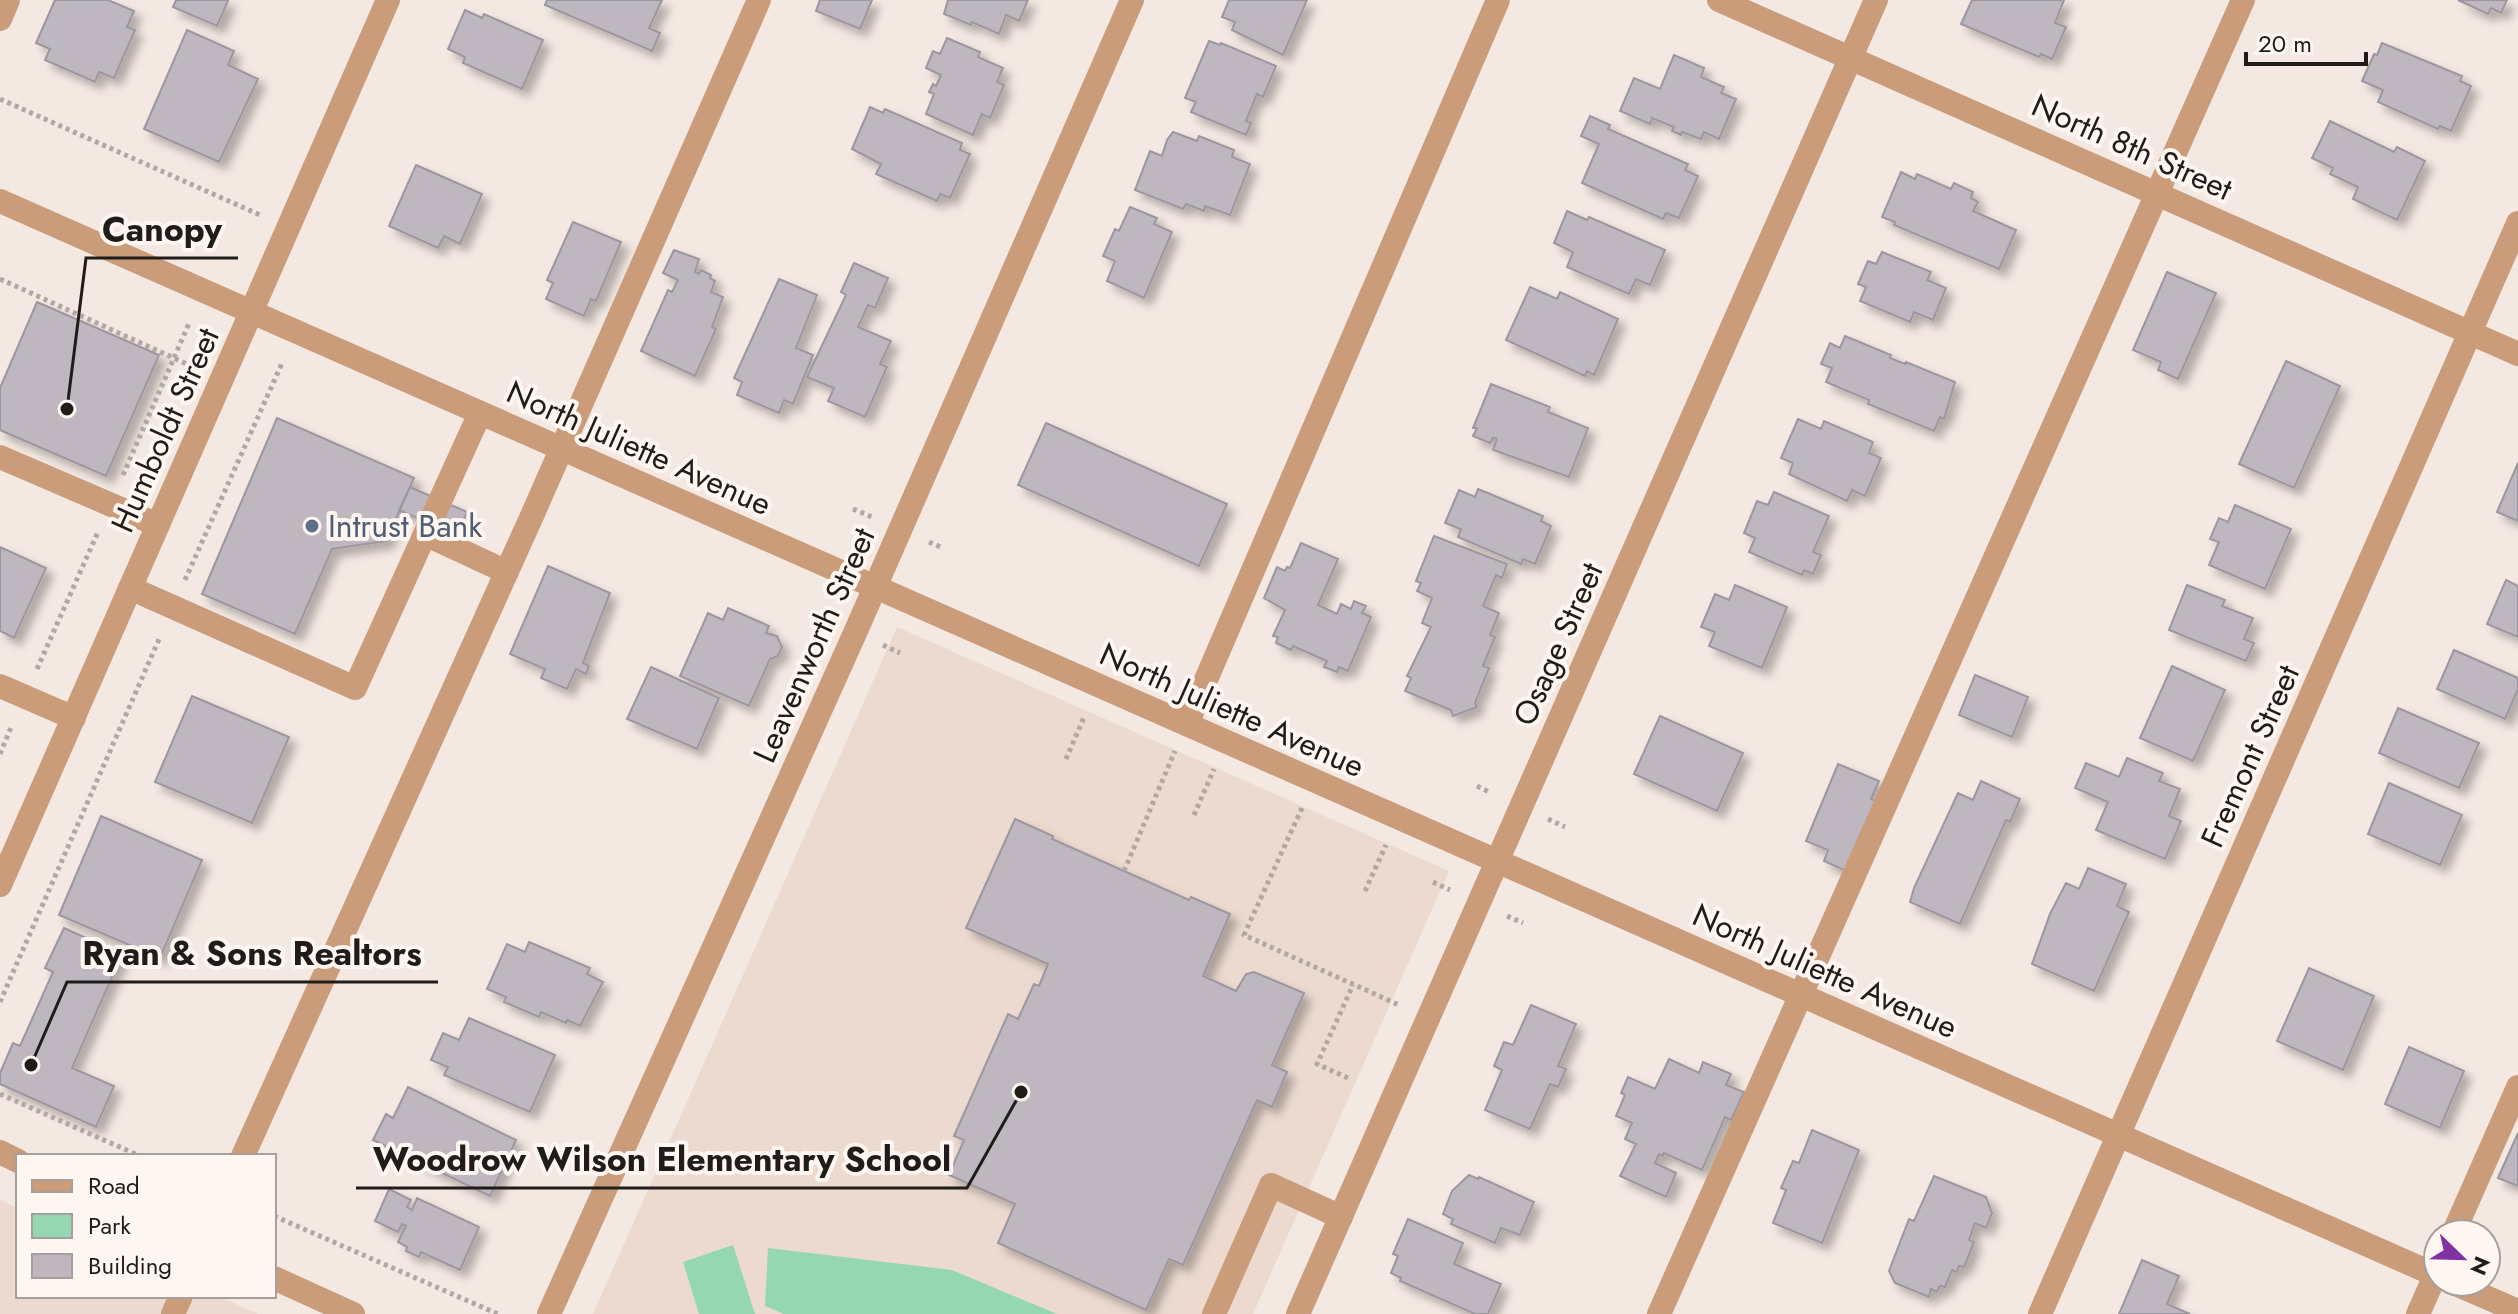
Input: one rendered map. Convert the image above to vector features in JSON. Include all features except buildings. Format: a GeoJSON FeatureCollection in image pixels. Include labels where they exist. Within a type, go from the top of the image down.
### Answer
{"type":"FeatureCollection","features":[{"type":"Feature","properties":{"kind":"street"},"geometry":{"type":"LineString","coordinates":[[0,19],[8,0]]}},
{"type":"Feature","properties":{"kind":"street","name":"Humboldt Street"},"geometry":{"type":"LineString","coordinates":[[0,885],[388,0]]}},
{"type":"Feature","properties":{"kind":"street"},"geometry":{"type":"LineString","coordinates":[[244,1154],[562,449],[759,0]]}},
{"type":"Feature","properties":{"kind":"street","name":"Leavenworth Street"},"geometry":{"type":"LineString","coordinates":[[549,1314],[875,587],[1132,0]]}},
{"type":"Feature","properties":{"kind":"street"},"geometry":{"type":"LineString","coordinates":[[1187,724],[1498,0]]}},
{"type":"Feature","properties":{"kind":"street","name":"North 8th Street"},"geometry":{"type":"LineString","coordinates":[[1719,0],[2518,354]]}},
{"type":"Feature","properties":{"kind":"street","name":"Osage Street"},"geometry":{"type":"LineString","coordinates":[[1298,1314],[1876,0]]}},
{"type":"Feature","properties":{"kind":"street"},"geometry":{"type":"LineString","coordinates":[[1659,1314],[2243,0]]}},
{"type":"Feature","properties":{"kind":"street","name":"North Juliette Avenue"},"geometry":{"type":"LineString","coordinates":[[1,204],[2422,1268]]}},
{"type":"Feature","properties":{"kind":"street","name":"Fremont Street"},"geometry":{"type":"LineString","coordinates":[[2040,1314],[2518,223]]}},
{"type":"Feature","properties":{"kind":"street"},"geometry":{"type":"LineString","coordinates":[[130,588],[355,688],[480,413]]}},
{"type":"Feature","properties":{"kind":"street"},"geometry":{"type":"LineString","coordinates":[[0,457],[158,525]]}},
{"type":"Feature","properties":{"kind":"street"},"geometry":{"type":"LineString","coordinates":[[425,534],[507,572]]}},
{"type":"Feature","properties":{"kind":"street"},"geometry":{"type":"LineString","coordinates":[[0,686],[74,718]]}},
{"type":"Feature","properties":{"kind":"street"},"geometry":{"type":"LineString","coordinates":[[2460,1218],[2518,1087]]}},
{"type":"Feature","properties":{"kind":"street"},"geometry":{"type":"LineString","coordinates":[[1214,1314],[1271,1185],[1341,1217]]}},
{"type":"Feature","properties":{"kind":"street"},"geometry":{"type":"LineString","coordinates":[[276,1279],[353,1314]]}},
{"type":"Feature","properties":{"kind":"street","name":"North Juliette Avenue"},"geometry":{"type":"LineString","coordinates":[[2489,1298],[2518,1311]]}},
{"type":"Feature","properties":{"kind":"path"},"geometry":{"type":"LineString","coordinates":[[0,99],[261,215]]}},
{"type":"Feature","properties":{"kind":"path"},"geometry":{"type":"LineString","coordinates":[[0,279],[187,364]]}},
{"type":"Feature","properties":{"kind":"path"},"geometry":{"type":"LineString","coordinates":[[0,754],[190,321]]}},
{"type":"Feature","properties":{"kind":"path"},"geometry":{"type":"LineString","coordinates":[[0,1002],[283,361]]}},
{"type":"Feature","properties":{"kind":"path"},"geometry":{"type":"LineString","coordinates":[[1066,759],[1098,685]]}},
{"type":"Feature","properties":{"kind":"path"},"geometry":{"type":"LineString","coordinates":[[1124,871],[1187,724]]}},
{"type":"Feature","properties":{"kind":"path"},"geometry":{"type":"LineString","coordinates":[[1194,815],[1226,742]]}},
{"type":"Feature","properties":{"kind":"path"},"geometry":{"type":"LineString","coordinates":[[1314,781],[1244,935],[1429,1017]]}},
{"type":"Feature","properties":{"kind":"path"},"geometry":{"type":"LineString","coordinates":[[1365,891],[1398,819]]}},
{"type":"Feature","properties":{"kind":"path"},"geometry":{"type":"LineString","coordinates":[[1348,1078],[1317,1064],[1353,985]]}},
{"type":"Feature","properties":{"kind":"path"},"geometry":{"type":"LineString","coordinates":[[0,1094],[135,1154]]}},
{"type":"Feature","properties":{"kind":"path"},"geometry":{"type":"LineString","coordinates":[[276,1217],[498,1314]]}},
{"type":"Feature","properties":{"kind":"shaded area"},"geometry":{"type":"Polygon","coordinates":[[[897,627],[1449,871],[1253,1314],[593,1314],[897,627]]]}},
{"type":"Feature","properties":{"kind":"shaded area"},"geometry":{"type":"Polygon","coordinates":[[[0,1200],[16,1207],[16,1298],[222,1298],[258,1314],[0,1314],[0,1200]]]}},
{"type":"Feature","properties":{"kind":"green space"},"geometry":{"type":"Polygon","coordinates":[[[733,1245],[755,1314],[699,1314],[683,1262],[733,1245]]]}},
{"type":"Feature","properties":{"kind":"green space"},"geometry":{"type":"Polygon","coordinates":[[[768,1248],[952,1270],[1057,1314],[784,1314],[765,1306],[768,1248]]]}},
{"type":"Feature","properties":{"kind":"place","name":"Canopy"},"geometry":{"type":"Point","coordinates":[67,409]}},
{"type":"Feature","properties":{"kind":"place","name":"Intrust Bank"},"geometry":{"type":"Point","coordinates":[312,526]}},
{"type":"Feature","properties":{"kind":"place","name":"Ryan & Sons Realtors"},"geometry":{"type":"Point","coordinates":[31,1065]}},
{"type":"Feature","properties":{"kind":"place","name":"Woodrow Wilson Elementary School"},"geometry":{"type":"Point","coordinates":[1021,1092]}}]}
